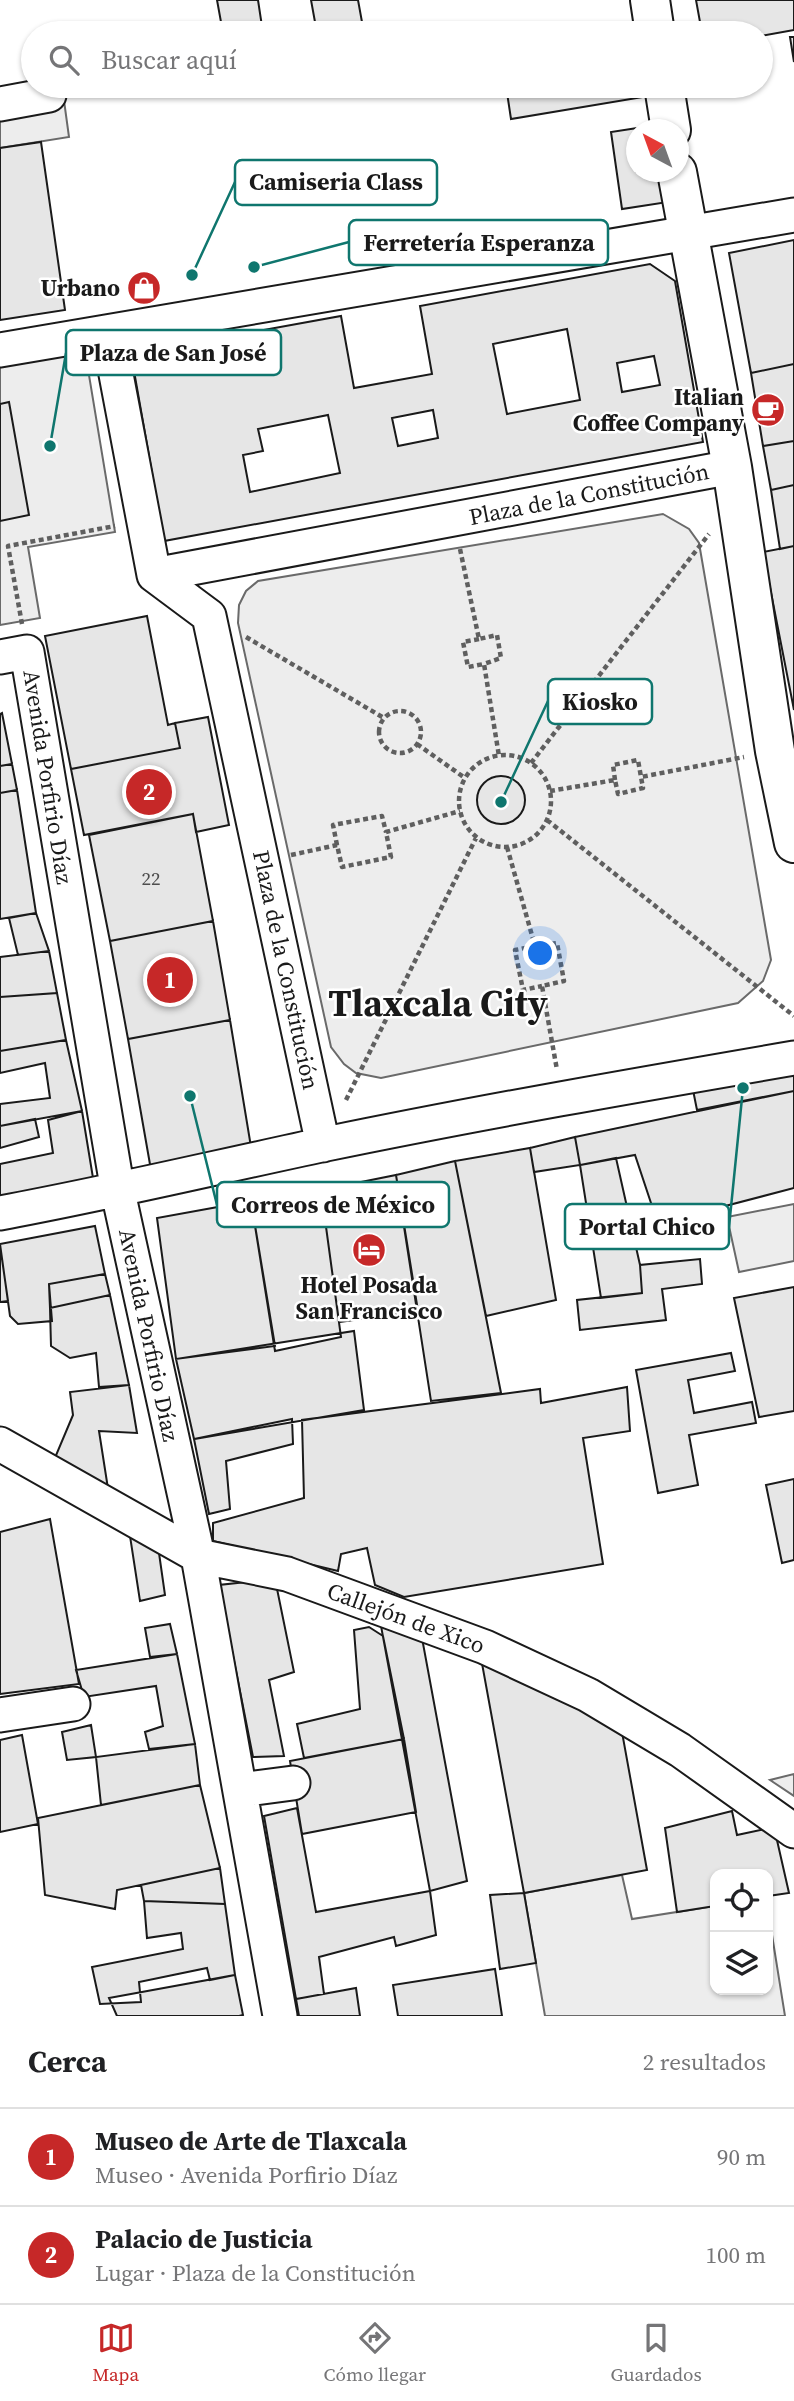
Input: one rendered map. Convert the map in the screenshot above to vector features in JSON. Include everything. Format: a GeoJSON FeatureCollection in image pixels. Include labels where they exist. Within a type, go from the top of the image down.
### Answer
{"type":"FeatureCollection","features":[{"type":"Feature","properties":{"kind":"main road"},"geometry":{"type":"LineString","coordinates":[[650,0],[653,21]]}},
{"type":"Feature","properties":{"kind":"main road"},"geometry":{"type":"LineString","coordinates":[[666,98],[669,119]]}},
{"type":"Feature","properties":{"kind":"main road"},"geometry":{"type":"LineString","coordinates":[[679,182],[734,483]]}},
{"type":"Feature","properties":{"kind":"main road","name":"Plaza de la Constitución"},"geometry":{"type":"LineString","coordinates":[[734,483],[775,751],[794,843]]}},
{"type":"Feature","properties":{"kind":"street"},"geometry":{"type":"LineString","coordinates":[[0,104],[33,98]]}},
{"type":"Feature","properties":{"kind":"street"},"geometry":{"type":"LineString","coordinates":[[0,350],[794,215]]}},
{"type":"Feature","properties":{"kind":"street"},"geometry":{"type":"LineString","coordinates":[[108,332],[154,575],[209,616]]}},
{"type":"Feature","properties":{"kind":"street","name":"Plaza de la Constitución"},"geometry":{"type":"LineString","coordinates":[[154,575],[454,519],[734,483]]}},
{"type":"Feature","properties":{"kind":"street","name":"Plaza de la Constitución"},"geometry":{"type":"LineString","coordinates":[[209,616],[323,1145]]}},
{"type":"Feature","properties":{"kind":"street","name":"Avenida Porfirio Díaz"},"geometry":{"type":"LineString","coordinates":[[14,654],[118,1192],[198,1556],[280,2016]]}},
{"type":"Feature","properties":{"kind":"street"},"geometry":{"type":"LineString","coordinates":[[0,1213],[118,1192],[323,1145],[562,1097],[794,1058]]}},
{"type":"Feature","properties":{"kind":"street","name":"Callejón de Xico"},"geometry":{"type":"LineString","coordinates":[[0,1444],[198,1556],[286,1573],[485,1647],[588,1695],[680,1750],[794,1831]]}},
{"type":"Feature","properties":{"kind":"street"},"geometry":{"type":"LineString","coordinates":[[0,1715],[73,1704]]}},
{"type":"Feature","properties":{"kind":"street"},"geometry":{"type":"LineString","coordinates":[[240,1790],[293,1783]]}},
{"type":"Feature","properties":{"kind":"path"},"geometry":{"type":"LineString","coordinates":[[531,763],[734,483]]}},
{"type":"Feature","properties":{"kind":"path"},"geometry":{"type":"LineString","coordinates":[[454,519],[478,639]]}},
{"type":"Feature","properties":{"kind":"path"},"geometry":{"type":"LineString","coordinates":[[14,654],[8,546],[144,521]]}},
{"type":"Feature","properties":{"kind":"path"},"geometry":{"type":"LineString","coordinates":[[209,616],[384,719]]}},
{"type":"Feature","properties":{"kind":"path"},"geometry":{"type":"LineString","coordinates":[[497,635],[501,659],[484,664],[468,667],[463,642],[497,635]]}},
{"type":"Feature","properties":{"kind":"path"},"geometry":{"type":"LineString","coordinates":[[484,664],[499,755]]}},
{"type":"Feature","properties":{"kind":"path"},"geometry":{"type":"LineString","coordinates":[[396,712],[410,714],[421,731],[416,744],[406,752],[387,749],[379,738],[384,719],[396,712]]}},
{"type":"Feature","properties":{"kind":"path"},"geometry":{"type":"LineString","coordinates":[[416,744],[465,778]]}},
{"type":"Feature","properties":{"kind":"path"},"geometry":{"type":"LineString","coordinates":[[641,777],[775,751]]}},
{"type":"Feature","properties":{"kind":"path"},"geometry":{"type":"LineString","coordinates":[[499,755],[510,755],[531,763],[546,780],[550,790],[547,820],[531,839],[507,847],[496,846],[477,838],[463,821],[458,800],[465,778],[474,767],[499,755]]}},
{"type":"Feature","properties":{"kind":"path"},"geometry":{"type":"LineString","coordinates":[[638,760],[643,788],[618,794],[615,780],[612,765],[638,760]]}},
{"type":"Feature","properties":{"kind":"path"},"geometry":{"type":"LineString","coordinates":[[550,790],[615,780]]}},
{"type":"Feature","properties":{"kind":"path"},"geometry":{"type":"LineString","coordinates":[[386,832],[460,811]]}},
{"type":"Feature","properties":{"kind":"path"},"geometry":{"type":"LineString","coordinates":[[382,816],[391,857],[342,867],[337,845],[333,825],[382,816]]}},
{"type":"Feature","properties":{"kind":"path"},"geometry":{"type":"LineString","coordinates":[[547,820],[794,1016]]}},
{"type":"Feature","properties":{"kind":"path"},"geometry":{"type":"LineString","coordinates":[[323,1145],[477,838]]}},
{"type":"Feature","properties":{"kind":"path"},"geometry":{"type":"LineString","coordinates":[[263,862],[337,845]]}},
{"type":"Feature","properties":{"kind":"path"},"geometry":{"type":"LineString","coordinates":[[507,847],[535,946]]}},
{"type":"Feature","properties":{"kind":"path"},"geometry":{"type":"LineString","coordinates":[[557,943],[564,982],[523,990],[515,950],[535,946],[557,943]]}},
{"type":"Feature","properties":{"kind":"path"},"geometry":{"type":"LineString","coordinates":[[542,986],[562,1097]]}},
{"type":"Feature","properties":{"kind":"shaded area"},"geometry":{"type":"Polygon","coordinates":[[[21,89],[21,98],[64,98],[69,137],[0,148],[0,91],[21,89]]]}},
{"type":"Feature","properties":{"kind":"shaded area"},"geometry":{"type":"Polygon","coordinates":[[[72,348],[86,357],[115,532],[28,547],[40,618],[0,625],[0,360],[72,348]]]}},
{"type":"Feature","properties":{"kind":"shaded area"},"geometry":{"type":"Polygon","coordinates":[[[663,514],[689,529],[699,543],[771,960],[763,981],[738,1003],[381,1078],[356,1073],[344,1064],[331,1047],[238,623],[239,605],[246,591],[258,581],[663,514]]]}},
{"type":"Feature","properties":{"kind":"shaded area"},"geometry":{"type":"Polygon","coordinates":[[[794,1204],[794,1261],[739,1272],[727,1217],[794,1204]]]}},
{"type":"Feature","properties":{"kind":"shaded area"},"geometry":{"type":"Polygon","coordinates":[[[794,1774],[794,1796],[770,1780],[794,1774]]]}},
{"type":"Feature","properties":{"kind":"shaded area"},"geometry":{"type":"Polygon","coordinates":[[[622,1875],[632,1919],[710,1907],[710,1995],[773,1995],[773,1941],[785,2016],[545,2016],[524,1893],[622,1875]]]}},
{"type":"Feature","properties":{"kind":"building"},"geometry":{"type":"Polygon","coordinates":[[[217,0],[258,0],[261,21],[221,21],[217,0]]]}},
{"type":"Feature","properties":{"kind":"building"},"geometry":{"type":"Polygon","coordinates":[[[311,0],[358,0],[362,21],[315,21],[311,0]]]}},
{"type":"Feature","properties":{"kind":"building"},"geometry":{"type":"Polygon","coordinates":[[[696,0],[794,0],[794,30],[773,34],[773,21],[700,21],[696,0]]]}},
{"type":"Feature","properties":{"kind":"building"},"geometry":{"type":"Polygon","coordinates":[[[790,37],[794,37],[794,62],[790,37]]]}},
{"type":"Feature","properties":{"kind":"building"},"geometry":{"type":"Polygon","coordinates":[[[508,98],[637,98],[511,119],[508,98]]]}},
{"type":"Feature","properties":{"kind":"building"},"geometry":{"type":"Polygon","coordinates":[[[626,130],[626,182],[665,182],[668,202],[622,209],[611,132],[626,130]]]}},
{"type":"Feature","properties":{"kind":"building"},"geometry":{"type":"Polygon","coordinates":[[[41,142],[65,310],[0,320],[0,148],[41,142]]]}},
{"type":"Feature","properties":{"kind":"building"},"geometry":{"type":"Polygon","coordinates":[[[794,240],[794,364],[751,373],[729,253],[794,240]]]}},
{"type":"Feature","properties":{"kind":"building"},"geometry":{"type":"Polygon","coordinates":[[[650,264],[675,281],[703,442],[164,541],[131,354],[341,316],[354,388],[432,374],[420,306],[650,264]],[[567,329],[493,344],[507,414],[580,400],[567,329]],[[654,356],[617,363],[622,392],[660,385],[654,356]],[[433,410],[392,418],[398,446],[438,438],[433,410]],[[328,415],[258,429],[263,451],[243,455],[250,492],[340,473],[328,415]]]}},
{"type":"Feature","properties":{"kind":"building"},"geometry":{"type":"Polygon","coordinates":[[[794,364],[794,441],[763,446],[751,373],[794,364]]]}},
{"type":"Feature","properties":{"kind":"building"},"geometry":{"type":"Polygon","coordinates":[[[9,402],[29,515],[0,521],[0,404],[9,402]]]}},
{"type":"Feature","properties":{"kind":"building"},"geometry":{"type":"Polygon","coordinates":[[[794,441],[794,485],[771,490],[763,446],[794,441]]]}},
{"type":"Feature","properties":{"kind":"building"},"geometry":{"type":"Polygon","coordinates":[[[794,485],[794,546],[780,549],[771,490],[794,485]]]}},
{"type":"Feature","properties":{"kind":"building"},"geometry":{"type":"Polygon","coordinates":[[[794,546],[794,710],[763,552],[794,546]]]}},
{"type":"Feature","properties":{"kind":"building"},"geometry":{"type":"Polygon","coordinates":[[[147,616],[168,725],[175,723],[180,748],[71,769],[45,636],[147,616]]]}},
{"type":"Feature","properties":{"kind":"building"},"geometry":{"type":"Polygon","coordinates":[[[2,713],[12,764],[0,766],[0,714],[2,713]]]}},
{"type":"Feature","properties":{"kind":"building"},"geometry":{"type":"Polygon","coordinates":[[[208,717],[229,825],[196,832],[193,814],[84,835],[71,769],[180,748],[175,723],[208,717]]]}},
{"type":"Feature","properties":{"kind":"building"},"geometry":{"type":"Polygon","coordinates":[[[12,764],[17,790],[0,793],[0,766],[12,764]]]}},
{"type":"Feature","properties":{"kind":"building"},"geometry":{"type":"Polygon","coordinates":[[[501,776],[518,783],[525,800],[518,817],[501,824],[484,817],[477,800],[484,783],[501,776]]]}},
{"type":"Feature","properties":{"kind":"building"},"geometry":{"type":"Polygon","coordinates":[[[17,790],[36,913],[0,919],[0,793],[17,790]]]}},
{"type":"Feature","properties":{"kind":"building"},"geometry":{"type":"Polygon","coordinates":[[[193,814],[213,921],[110,941],[89,835],[193,814]]]}},
{"type":"Feature","properties":{"kind":"building"},"geometry":{"type":"Polygon","coordinates":[[[36,913],[49,951],[18,955],[9,918],[36,913]]]}},
{"type":"Feature","properties":{"kind":"building"},"geometry":{"type":"Polygon","coordinates":[[[213,921],[230,1020],[128,1039],[110,941],[213,921]]]}},
{"type":"Feature","properties":{"kind":"building"},"geometry":{"type":"Polygon","coordinates":[[[49,951],[57,993],[0,997],[0,957],[49,951]]]}},
{"type":"Feature","properties":{"kind":"building"},"geometry":{"type":"Polygon","coordinates":[[[57,993],[66,1040],[0,1051],[0,997],[57,993]]]}},
{"type":"Feature","properties":{"kind":"building"},"geometry":{"type":"Polygon","coordinates":[[[230,1020],[252,1153],[151,1170],[128,1039],[230,1020]]]}},
{"type":"Feature","properties":{"kind":"building"},"geometry":{"type":"Polygon","coordinates":[[[66,1040],[82,1111],[0,1126],[0,1104],[50,1098],[45,1063],[0,1073],[0,1051],[66,1040]]]}},
{"type":"Feature","properties":{"kind":"building"},"geometry":{"type":"Polygon","coordinates":[[[794,1066],[794,1091],[697,1110],[692,1085],[794,1066]]]}},
{"type":"Feature","properties":{"kind":"building"},"geometry":{"type":"Polygon","coordinates":[[[794,1091],[794,1188],[687,1216],[656,1218],[635,1155],[580,1165],[575,1137],[794,1091]]]}},
{"type":"Feature","properties":{"kind":"building"},"geometry":{"type":"Polygon","coordinates":[[[82,1111],[94,1184],[0,1204],[0,1164],[53,1153],[48,1120],[82,1111]]]}},
{"type":"Feature","properties":{"kind":"building"},"geometry":{"type":"Polygon","coordinates":[[[35,1119],[39,1137],[0,1148],[0,1126],[35,1119]]]}},
{"type":"Feature","properties":{"kind":"building"},"geometry":{"type":"Polygon","coordinates":[[[575,1137],[580,1165],[534,1172],[530,1148],[575,1137]]]}},
{"type":"Feature","properties":{"kind":"building"},"geometry":{"type":"Polygon","coordinates":[[[530,1148],[556,1300],[486,1316],[455,1161],[530,1148]]]}},
{"type":"Feature","properties":{"kind":"building"},"geometry":{"type":"Polygon","coordinates":[[[616,1158],[640,1265],[642,1293],[601,1298],[580,1165],[616,1158]]]}},
{"type":"Feature","properties":{"kind":"building"},"geometry":{"type":"Polygon","coordinates":[[[455,1161],[501,1393],[431,1401],[396,1175],[455,1161]]]}},
{"type":"Feature","properties":{"kind":"building","name":"Hotel Posada San Francisco"},"geometry":{"type":"Polygon","coordinates":[[[396,1175],[418,1311],[339,1322],[321,1190],[396,1175]]]}},
{"type":"Feature","properties":{"kind":"building"},"geometry":{"type":"Polygon","coordinates":[[[321,1190],[341,1337],[275,1351],[251,1201],[321,1190]]]}},
{"type":"Feature","properties":{"kind":"building"},"geometry":{"type":"Polygon","coordinates":[[[251,1201],[275,1346],[176,1359],[157,1218],[251,1201]]]}},
{"type":"Feature","properties":{"kind":"building"},"geometry":{"type":"Polygon","coordinates":[[[95,1226],[105,1274],[49,1284],[52,1321],[18,1324],[10,1316],[0,1244],[95,1226]]]}},
{"type":"Feature","properties":{"kind":"building"},"geometry":{"type":"Polygon","coordinates":[[[0,1245],[8,1301],[0,1302],[0,1245]]]}},
{"type":"Feature","properties":{"kind":"building"},"geometry":{"type":"Polygon","coordinates":[[[700,1259],[702,1284],[662,1289],[666,1320],[580,1330],[577,1300],[642,1293],[640,1265],[700,1259]]]}},
{"type":"Feature","properties":{"kind":"building"},"geometry":{"type":"Polygon","coordinates":[[[105,1274],[110,1295],[50,1308],[49,1284],[105,1274]]]}},
{"type":"Feature","properties":{"kind":"building"},"geometry":{"type":"Polygon","coordinates":[[[794,1287],[794,1411],[759,1417],[734,1298],[794,1287]]]}},
{"type":"Feature","properties":{"kind":"building"},"geometry":{"type":"Polygon","coordinates":[[[110,1295],[129,1385],[99,1387],[96,1353],[70,1358],[51,1346],[50,1308],[110,1295]]]}},
{"type":"Feature","properties":{"kind":"building"},"geometry":{"type":"Polygon","coordinates":[[[354,1331],[364,1410],[194,1439],[176,1359],[354,1331]]]}},
{"type":"Feature","properties":{"kind":"building"},"geometry":{"type":"Polygon","coordinates":[[[731,1353],[735,1371],[688,1380],[694,1413],[752,1402],[756,1423],[689,1435],[698,1485],[658,1493],[636,1370],[731,1353]]]}},
{"type":"Feature","properties":{"kind":"building"},"geometry":{"type":"Polygon","coordinates":[[[129,1385],[137,1433],[99,1431],[109,1495],[54,1460],[73,1415],[70,1392],[129,1385]]]}},
{"type":"Feature","properties":{"kind":"building"},"geometry":{"type":"Polygon","coordinates":[[[627,1387],[630,1431],[583,1438],[603,1564],[404,1597],[375,1585],[367,1548],[341,1554],[338,1571],[213,1541],[213,1523],[304,1498],[302,1420],[540,1389],[541,1403],[627,1387]]]}},
{"type":"Feature","properties":{"kind":"building"},"geometry":{"type":"Polygon","coordinates":[[[292,1419],[293,1444],[226,1461],[230,1509],[209,1514],[194,1439],[292,1419]]]}},
{"type":"Feature","properties":{"kind":"building"},"geometry":{"type":"Polygon","coordinates":[[[794,1479],[794,1560],[782,1563],[766,1485],[794,1479]]]}},
{"type":"Feature","properties":{"kind":"building"},"geometry":{"type":"Polygon","coordinates":[[[50,1519],[79,1684],[0,1694],[0,1532],[50,1519]]]}},
{"type":"Feature","properties":{"kind":"building"},"geometry":{"type":"Polygon","coordinates":[[[128,1523],[157,1539],[165,1595],[140,1601],[128,1523]]]}},
{"type":"Feature","properties":{"kind":"building"},"geometry":{"type":"Polygon","coordinates":[[[275,1579],[294,1672],[269,1680],[284,1756],[253,1757],[219,1585],[275,1579]]]}},
{"type":"Feature","properties":{"kind":"building"},"geometry":{"type":"Polygon","coordinates":[[[170,1624],[177,1654],[150,1657],[145,1628],[170,1624]]]}},
{"type":"Feature","properties":{"kind":"building"},"geometry":{"type":"Polygon","coordinates":[[[381,1626],[422,1638],[467,1881],[430,1891],[381,1626]]]}},
{"type":"Feature","properties":{"kind":"building"},"geometry":{"type":"Polygon","coordinates":[[[369,1627],[383,1636],[404,1739],[304,1758],[297,1724],[360,1709],[354,1630],[369,1627]]]}},
{"type":"Feature","properties":{"kind":"building"},"geometry":{"type":"Polygon","coordinates":[[[177,1654],[195,1744],[149,1749],[145,1732],[163,1726],[156,1686],[84,1697],[76,1670],[177,1654]]]}},
{"type":"Feature","properties":{"kind":"building"},"geometry":{"type":"Polygon","coordinates":[[[481,1658],[569,1699],[622,1732],[647,1870],[524,1893],[481,1658]]]}},
{"type":"Feature","properties":{"kind":"building"},"geometry":{"type":"Polygon","coordinates":[[[91,1725],[96,1757],[67,1760],[62,1732],[91,1725]]]}},
{"type":"Feature","properties":{"kind":"building"},"geometry":{"type":"Polygon","coordinates":[[[22,1735],[38,1824],[0,1832],[0,1740],[22,1735]]]}},
{"type":"Feature","properties":{"kind":"building"},"geometry":{"type":"Polygon","coordinates":[[[404,1739],[416,1812],[302,1834],[290,1761],[404,1739]]]}},
{"type":"Feature","properties":{"kind":"building"},"geometry":{"type":"Polygon","coordinates":[[[195,1744],[200,1785],[101,1805],[96,1757],[195,1744]]]}},
{"type":"Feature","properties":{"kind":"building"},"geometry":{"type":"Polygon","coordinates":[[[200,1785],[220,1868],[117,1890],[115,1909],[45,1895],[38,1818],[200,1785]]]}},
{"type":"Feature","properties":{"kind":"building"},"geometry":{"type":"Polygon","coordinates":[[[297,1808],[316,1912],[430,1891],[436,1935],[396,1946],[394,1937],[319,1957],[324,1994],[296,1999],[264,1816],[297,1808]]]}},
{"type":"Feature","properties":{"kind":"building"},"geometry":{"type":"Polygon","coordinates":[[[732,1811],[737,1835],[774,1827],[789,1893],[773,1895],[773,1869],[710,1869],[710,1907],[677,1912],[665,1828],[732,1811]]]}},
{"type":"Feature","properties":{"kind":"building"},"geometry":{"type":"Polygon","coordinates":[[[220,1868],[225,1904],[144,1901],[141,1885],[220,1868]]]}},
{"type":"Feature","properties":{"kind":"building"},"geometry":{"type":"Polygon","coordinates":[[[524,1893],[536,1963],[500,1969],[490,1895],[524,1893]]]}},
{"type":"Feature","properties":{"kind":"building"},"geometry":{"type":"Polygon","coordinates":[[[144,1901],[225,1904],[235,1975],[210,1980],[207,1968],[139,1982],[141,2002],[100,2004],[92,1967],[183,1949],[181,1933],[147,1938],[144,1901]]]}},
{"type":"Feature","properties":{"kind":"building"},"geometry":{"type":"Polygon","coordinates":[[[495,1969],[502,2016],[398,2016],[393,1985],[495,1969]]]}},
{"type":"Feature","properties":{"kind":"building"},"geometry":{"type":"Polygon","coordinates":[[[235,1975],[243,2015],[239,2016],[117,2016],[109,1998],[235,1975]]]}},
{"type":"Feature","properties":{"kind":"building"},"geometry":{"type":"Polygon","coordinates":[[[356,1988],[360,2016],[299,2016],[296,1999],[356,1988]]]}},
{"type":"Feature","properties":{"kind":"place","name":"Ferretería Esperanza"},"geometry":{"type":"Point","coordinates":[254,267]}},
{"type":"Feature","properties":{"kind":"place","name":"Camiseria Class"},"geometry":{"type":"Point","coordinates":[192,275]}},
{"type":"Feature","properties":{"kind":"place","name":"Urbano"},"geometry":{"type":"Point","coordinates":[144,288]}},
{"type":"Feature","properties":{"kind":"place","name":"Italian Coffee Company"},"geometry":{"type":"Point","coordinates":[768,410]}},
{"type":"Feature","properties":{"kind":"place","name":"Plaza de San José"},"geometry":{"type":"Point","coordinates":[50,446]}},
{"type":"Feature","properties":{"kind":"place","name":"Palacio de Justicia"},"geometry":{"type":"Point","coordinates":[149,792]}},
{"type":"Feature","properties":{"kind":"place","name":"Kiosko"},"geometry":{"type":"Point","coordinates":[501,802]}},
{"type":"Feature","properties":{"kind":"place","name":"Museo de Arte de Tlaxcala"},"geometry":{"type":"Point","coordinates":[170,980]}},
{"type":"Feature","properties":{"kind":"place","name":"Portal Chico"},"geometry":{"type":"Point","coordinates":[743,1088]}},
{"type":"Feature","properties":{"kind":"place","name":"Correos de México"},"geometry":{"type":"Point","coordinates":[190,1096]}},
{"type":"Feature","properties":{"kind":"place","name":"Hotel Posada San Francisco"},"geometry":{"type":"Point","coordinates":[369,1250]}},
{"type":"Feature","properties":{"kind":"district","name":"Tlaxcala City"},"geometry":{"type":"Point","coordinates":[438,1003]}}]}
